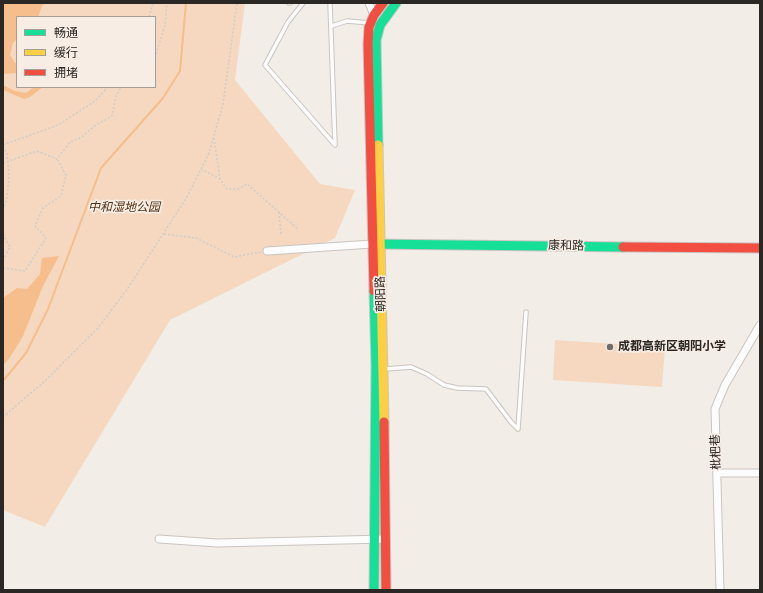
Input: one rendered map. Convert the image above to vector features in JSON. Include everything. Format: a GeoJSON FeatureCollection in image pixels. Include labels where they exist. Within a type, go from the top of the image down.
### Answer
{"type":"FeatureCollection","features":[{"type":"Feature","properties":{"kind":"main road"},"geometry":{"type":"LineString","coordinates":[[372,19],[383,3]]}},
{"type":"Feature","properties":{"kind":"main road","name":"朝阳路"},"geometry":{"type":"LineString","coordinates":[[374,590],[376,40],[380,25],[396,3]]}},
{"type":"Feature","properties":{"kind":"main road","name":"朝阳路"},"geometry":{"type":"LineString","coordinates":[[372,19],[368,44],[376,244],[384,369],[386,590]]}},
{"type":"Feature","properties":{"kind":"main road","name":"康和路"},"geometry":{"type":"LineString","coordinates":[[376,244],[760,248]]}},
{"type":"Feature","properties":{"kind":"street"},"geometry":{"type":"LineString","coordinates":[[369,3],[372,19]]}},
{"type":"Feature","properties":{"kind":"street"},"geometry":{"type":"LineString","coordinates":[[266,251],[376,244]]}},
{"type":"Feature","properties":{"kind":"street","name":"枇杷巷"},"geometry":{"type":"LineString","coordinates":[[720,590],[715,409],[725,385],[760,325]]}},
{"type":"Feature","properties":{"kind":"street"},"geometry":{"type":"LineString","coordinates":[[717,473],[760,473]]}},
{"type":"Feature","properties":{"kind":"street"},"geometry":{"type":"LineString","coordinates":[[159,539],[217,543],[386,539]]}},
{"type":"Feature","properties":{"kind":"lane"},"geometry":{"type":"LineString","coordinates":[[303,3],[288,22],[265,65],[335,145],[330,3]]}},
{"type":"Feature","properties":{"kind":"lane"},"geometry":{"type":"LineString","coordinates":[[332,26],[346,21],[372,19]]}},
{"type":"Feature","properties":{"kind":"lane"},"geometry":{"type":"LineString","coordinates":[[384,369],[411,367],[427,374],[444,385],[457,388],[486,389],[518,429],[526,312]]}},
{"type":"Feature","properties":{"kind":"path"},"geometry":{"type":"LineString","coordinates":[[149,16],[153,3]]}},
{"type":"Feature","properties":{"kind":"path"},"geometry":{"type":"LineString","coordinates":[[156,55],[165,25],[167,3]]}},
{"type":"Feature","properties":{"kind":"path"},"geometry":{"type":"LineString","coordinates":[[3,417],[46,380],[98,328],[128,288],[187,197],[210,152],[223,104],[237,3]]}},
{"type":"Feature","properties":{"kind":"path"},"geometry":{"type":"LineString","coordinates":[[3,211],[7,197],[9,176],[7,154],[3,146],[35,135],[70,118],[95,101],[107,88]]}},
{"type":"Feature","properties":{"kind":"path"},"geometry":{"type":"LineString","coordinates":[[57,159],[70,142],[82,137],[93,126],[112,116],[116,96],[120,88]]}},
{"type":"Feature","properties":{"kind":"path"},"geometry":{"type":"LineString","coordinates":[[214,137],[220,179]]}},
{"type":"Feature","properties":{"kind":"path"},"geometry":{"type":"LineString","coordinates":[[3,163],[37,151],[57,159],[66,175],[61,196],[43,208],[36,226],[46,238],[25,271],[3,268]]}},
{"type":"Feature","properties":{"kind":"path"},"geometry":{"type":"LineString","coordinates":[[201,169],[220,179],[228,189],[238,189],[247,184],[299,230]]}},
{"type":"Feature","properties":{"kind":"path"},"geometry":{"type":"LineString","coordinates":[[279,212],[281,236]]}},
{"type":"Feature","properties":{"kind":"path"},"geometry":{"type":"LineString","coordinates":[[3,234],[10,247],[3,261]]}},
{"type":"Feature","properties":{"kind":"path"},"geometry":{"type":"LineString","coordinates":[[164,234],[196,238],[234,257],[266,251]]}},
{"type":"Feature","properties":{"kind":"green space","name":"中和湿地公园"},"geometry":{"type":"Polygon","coordinates":[[[3,3],[245,3],[235,80],[320,184],[355,190],[335,238],[170,320],[45,527],[3,510],[3,3]]]}},
{"type":"Feature","properties":{"kind":"green space"},"geometry":{"type":"Polygon","coordinates":[[[555,340],[665,347],[662,387],[553,380],[555,340]]]}},
{"type":"Feature","properties":{"kind":"shaded area"},"geometry":{"type":"Polygon","coordinates":[[[3,3],[45,3],[42,6],[38,16],[16,16],[16,40],[13,43],[10,55],[16,63],[16,73],[3,74],[3,3]]]}},
{"type":"Feature","properties":{"kind":"shaded area"},"geometry":{"type":"Polygon","coordinates":[[[3,85],[15,91],[26,93],[33,88],[42,88],[30,97],[24,99],[3,90],[3,85]]]}},
{"type":"Feature","properties":{"kind":"shaded area"},"geometry":{"type":"Polygon","coordinates":[[[59,256],[43,286],[23,336],[9,359],[3,365],[3,298],[17,288],[27,289],[40,274],[42,258],[59,256]]]}},
{"type":"Feature","properties":{"kind":"waterway"},"geometry":{"type":"LineString","coordinates":[[3,381],[26,353],[48,309],[101,168],[163,98],[180,71],[186,3]]}},
{"type":"Feature","properties":{"kind":"traffic: fast"},"geometry":{"type":"LineString","coordinates":[[378,145],[376,40],[380,25],[396,3]]}},
{"type":"Feature","properties":{"kind":"traffic: fast"},"geometry":{"type":"LineString","coordinates":[[374,244],[623,247]]}},
{"type":"Feature","properties":{"kind":"traffic: fast"},"geometry":{"type":"LineString","coordinates":[[374,291],[376,365],[374,590]]}},
{"type":"Feature","properties":{"kind":"traffic: slow"},"geometry":{"type":"LineString","coordinates":[[378,145],[384,422]]}},
{"type":"Feature","properties":{"kind":"traffic: jam"},"geometry":{"type":"LineString","coordinates":[[374,291],[368,44],[369,27],[374,15],[383,3]]}},
{"type":"Feature","properties":{"kind":"traffic: jam"},"geometry":{"type":"LineString","coordinates":[[623,247],[760,248]]}},
{"type":"Feature","properties":{"kind":"traffic: jam"},"geometry":{"type":"LineString","coordinates":[[384,422],[386,590]]}},
{"type":"Feature","properties":{"kind":"place","name":"成都高新区朝阳小学"},"geometry":{"type":"Point","coordinates":[610,347]}}]}
